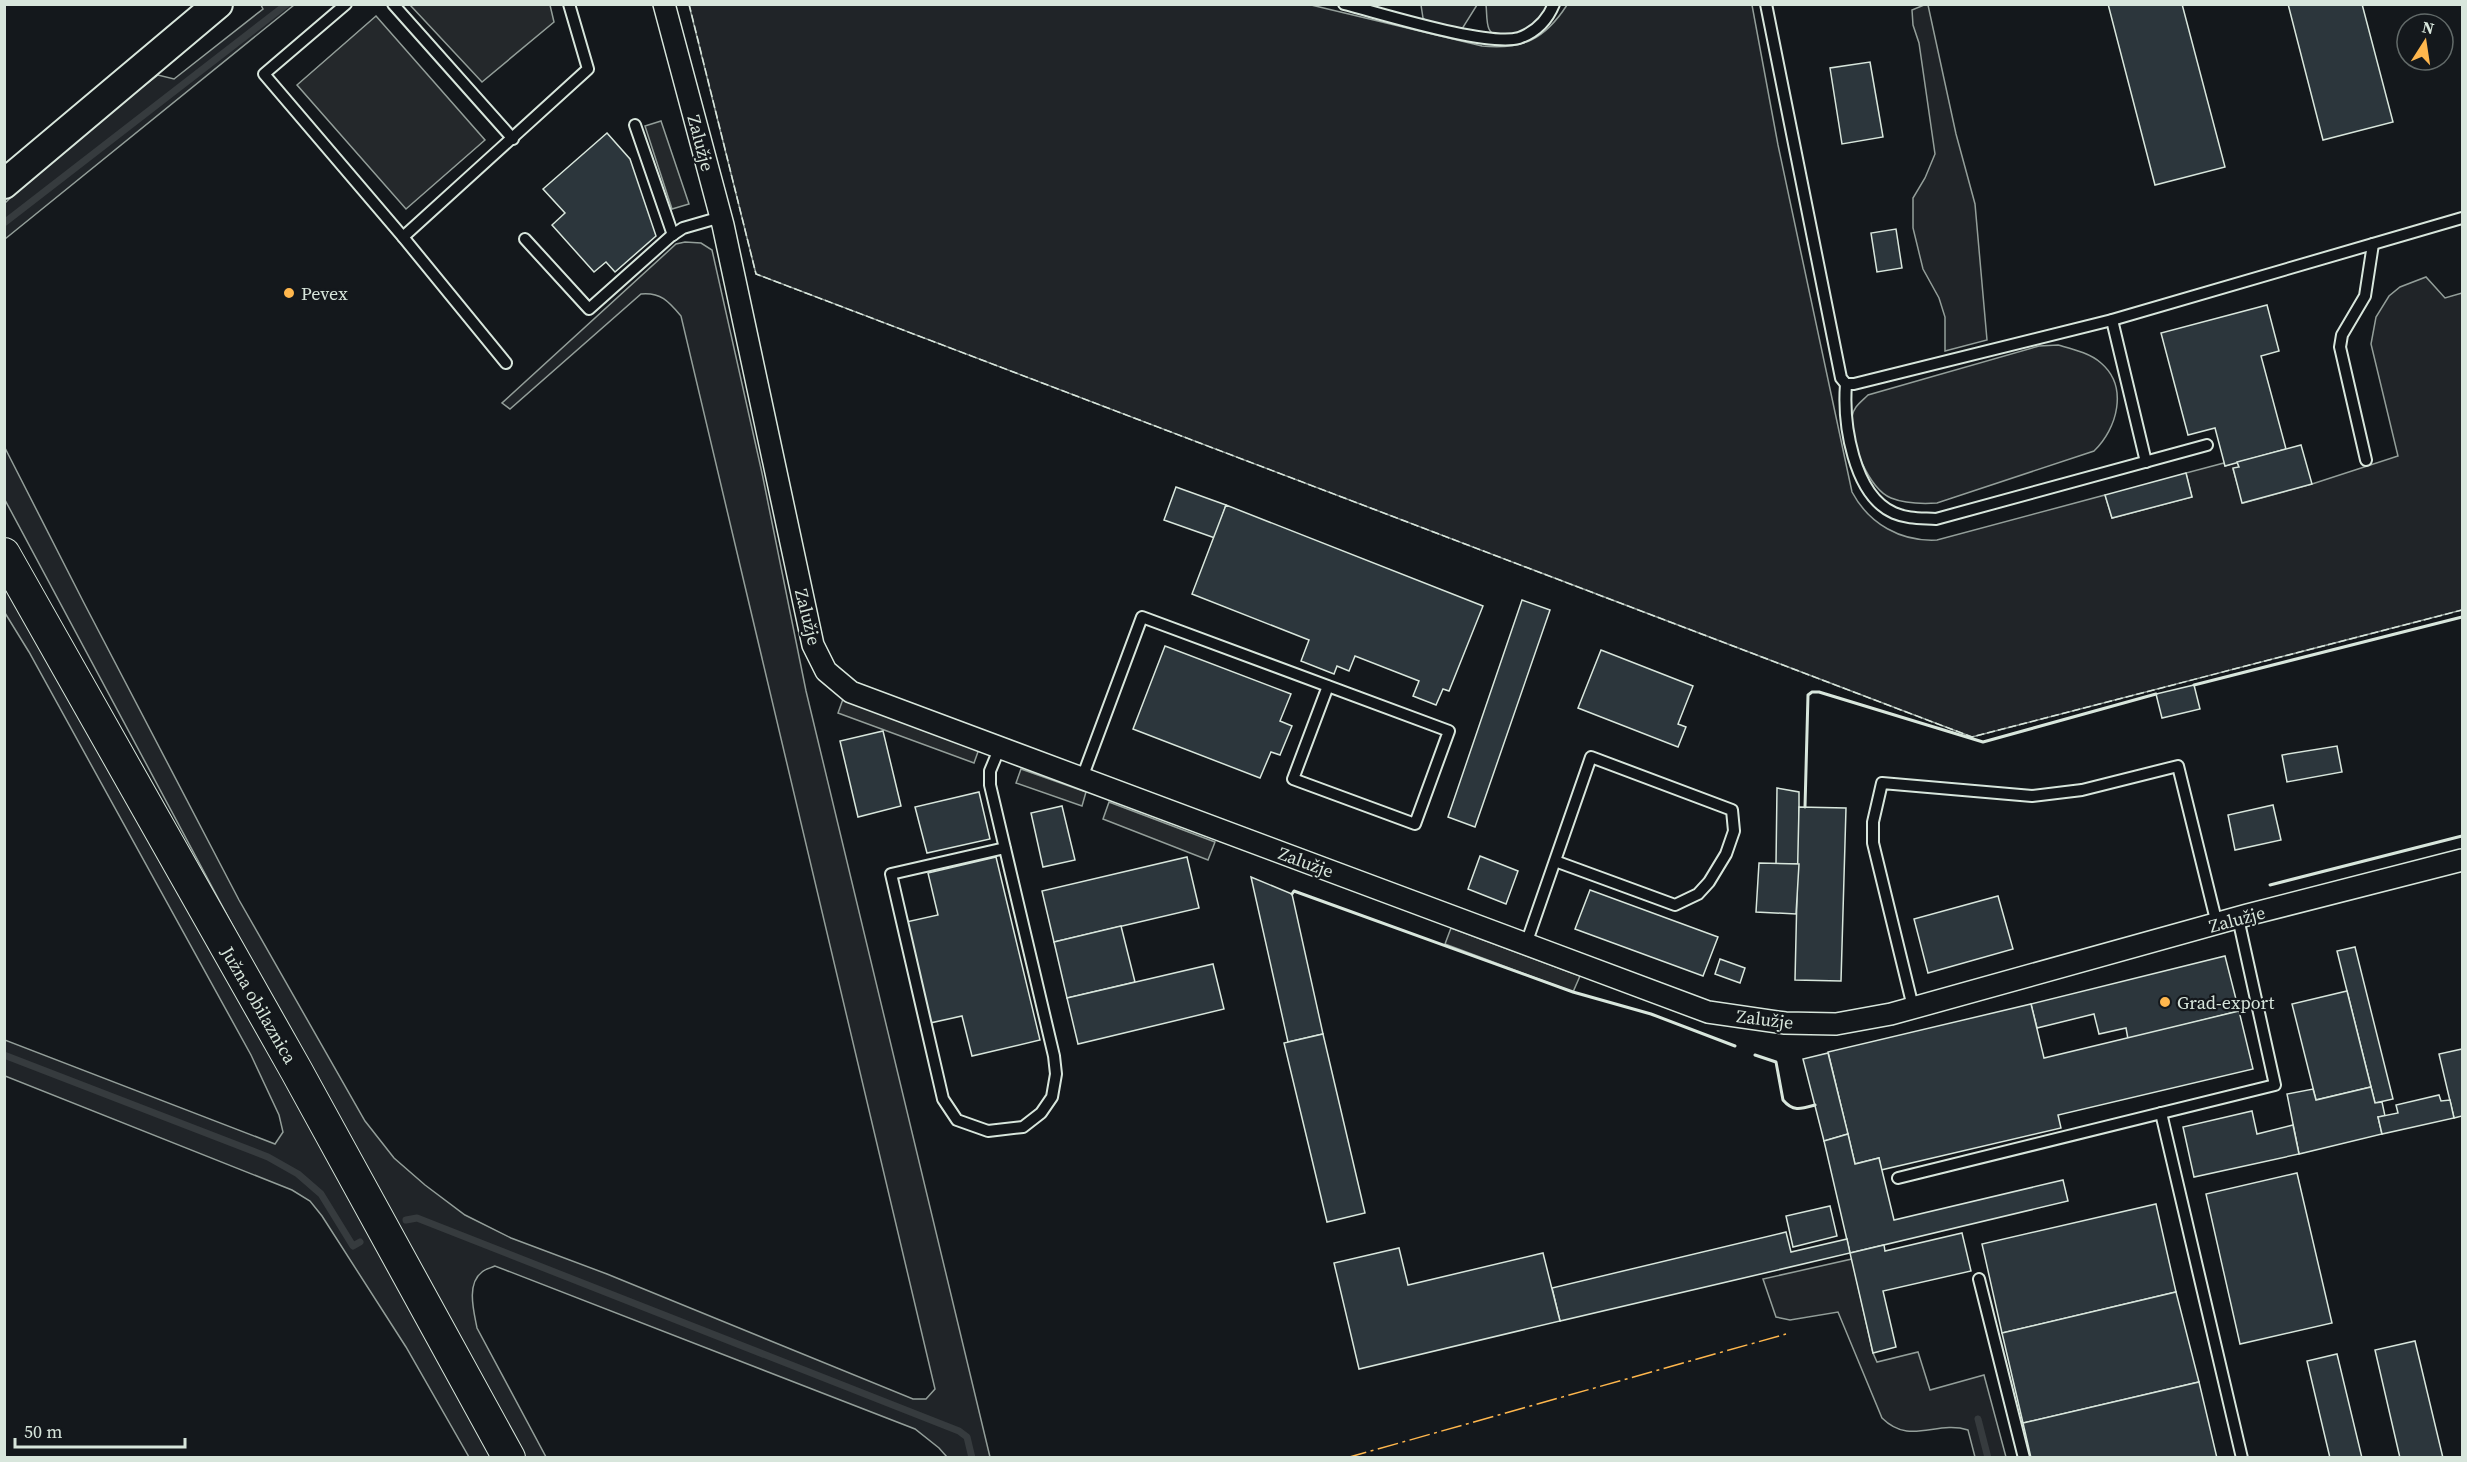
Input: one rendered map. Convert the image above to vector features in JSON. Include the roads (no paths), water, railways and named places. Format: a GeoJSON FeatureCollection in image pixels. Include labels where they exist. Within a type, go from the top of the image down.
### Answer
{"type":"FeatureCollection","features":[{"type":"Feature","properties":{"kind":"main road"},"geometry":{"type":"LineString","coordinates":[[7,180],[218,4]]}},
{"type":"Feature","properties":{"kind":"main road","name":"Južna obilaznica"},"geometry":{"type":"LineString","coordinates":[[4,554],[296,1070],[509,1458]]}},
{"type":"Feature","properties":{"kind":"street","name":"Zalužje"},"geometry":{"type":"LineString","coordinates":[[664,4],[721,217],[813,645],[826,671],[851,692],[1708,1012],[1785,1023],[1836,1024],[1913,1007],[2463,860]]}},
{"type":"Feature","properties":{"kind":"lane"},"geometry":{"type":"LineString","coordinates":[[346,4],[264,74],[403,237],[506,363]]}},
{"type":"Feature","properties":{"kind":"lane"},"geometry":{"type":"LineString","coordinates":[[393,4],[513,139]]}},
{"type":"Feature","properties":{"kind":"lane"},"geometry":{"type":"LineString","coordinates":[[403,237],[588,69],[568,4]]}},
{"type":"Feature","properties":{"kind":"lane"},"geometry":{"type":"LineString","coordinates":[[1344,4],[1475,37],[1503,40],[1518,38],[1536,30],[1545,21],[1554,4]]}},
{"type":"Feature","properties":{"kind":"lane"},"geometry":{"type":"LineString","coordinates":[[1766,4],[1841,378],[1846,384],[1845,416],[1857,466],[1868,491],[1882,506],[1894,513],[1911,518],[1936,519],[2207,445]]}},
{"type":"Feature","properties":{"kind":"lane"},"geometry":{"type":"LineString","coordinates":[[635,125],[673,235]]}},
{"type":"Feature","properties":{"kind":"lane"},"geometry":{"type":"LineString","coordinates":[[525,239],[589,309],[683,228],[721,217]]}},
{"type":"Feature","properties":{"kind":"lane"},"geometry":{"type":"LineString","coordinates":[[1846,384],[1854,384],[2112,320],[2463,218]]}},
{"type":"Feature","properties":{"kind":"lane"},"geometry":{"type":"LineString","coordinates":[[2366,460],[2340,347],[2342,335],[2365,296],[2373,244]]}},
{"type":"Feature","properties":{"kind":"lane"},"geometry":{"type":"LineString","coordinates":[[2112,320],[2146,462]]}},
{"type":"Feature","properties":{"kind":"lane"},"geometry":{"type":"LineString","coordinates":[[1082,778],[1142,617],[1449,730],[1415,824],[1293,779],[1328,686]]}},
{"type":"Feature","properties":{"kind":"lane"},"geometry":{"type":"LineString","coordinates":[[1000,747],[990,771],[990,785],[1005,848],[1054,1056],[1056,1074],[1052,1097],[1041,1113],[1023,1127],[988,1131],[957,1120],[943,1099],[891,874],[1005,848]]}},
{"type":"Feature","properties":{"kind":"lane"},"geometry":{"type":"LineString","coordinates":[[1526,944],[1591,757],[1732,810],[1734,831],[1726,854],[1709,882],[1698,894],[1675,905],[1555,861]]}},
{"type":"Feature","properties":{"kind":"lane"},"geometry":{"type":"LineString","coordinates":[[1898,1178],[2275,1085],[2228,921],[2178,766],[2082,790],[2032,796],[1882,783],[1873,822],[1873,843],[1913,1007]]}},
{"type":"Feature","properties":{"kind":"lane"},"geometry":{"type":"LineString","coordinates":[[2161,1113],[2242,1458]]}},
{"type":"Feature","properties":{"kind":"lane"},"geometry":{"type":"LineString","coordinates":[[1978,1279],[2024,1458]]}},
{"type":"Feature","properties":{"kind":"waterway"},"geometry":{"type":"LineString","coordinates":[[4,223],[287,4]]}},
{"type":"Feature","properties":{"kind":"waterway"},"geometry":{"type":"LineString","coordinates":[[4,1055],[268,1157],[298,1174],[321,1194],[353,1246],[360,1242]]}},
{"type":"Feature","properties":{"kind":"waterway"},"geometry":{"type":"LineString","coordinates":[[406,1220],[417,1218],[959,1431],[967,1437],[972,1458]]}},
{"type":"Feature","properties":{"kind":"waterway"},"geometry":{"type":"LineString","coordinates":[[1978,1419],[1988,1458]]}},
{"type":"Feature","properties":{"kind":"place","name":"Pevex"},"geometry":{"type":"Point","coordinates":[289,293]}},
{"type":"Feature","properties":{"kind":"place","name":"Grad-export"},"geometry":{"type":"Point","coordinates":[2165,1002]}}]}
